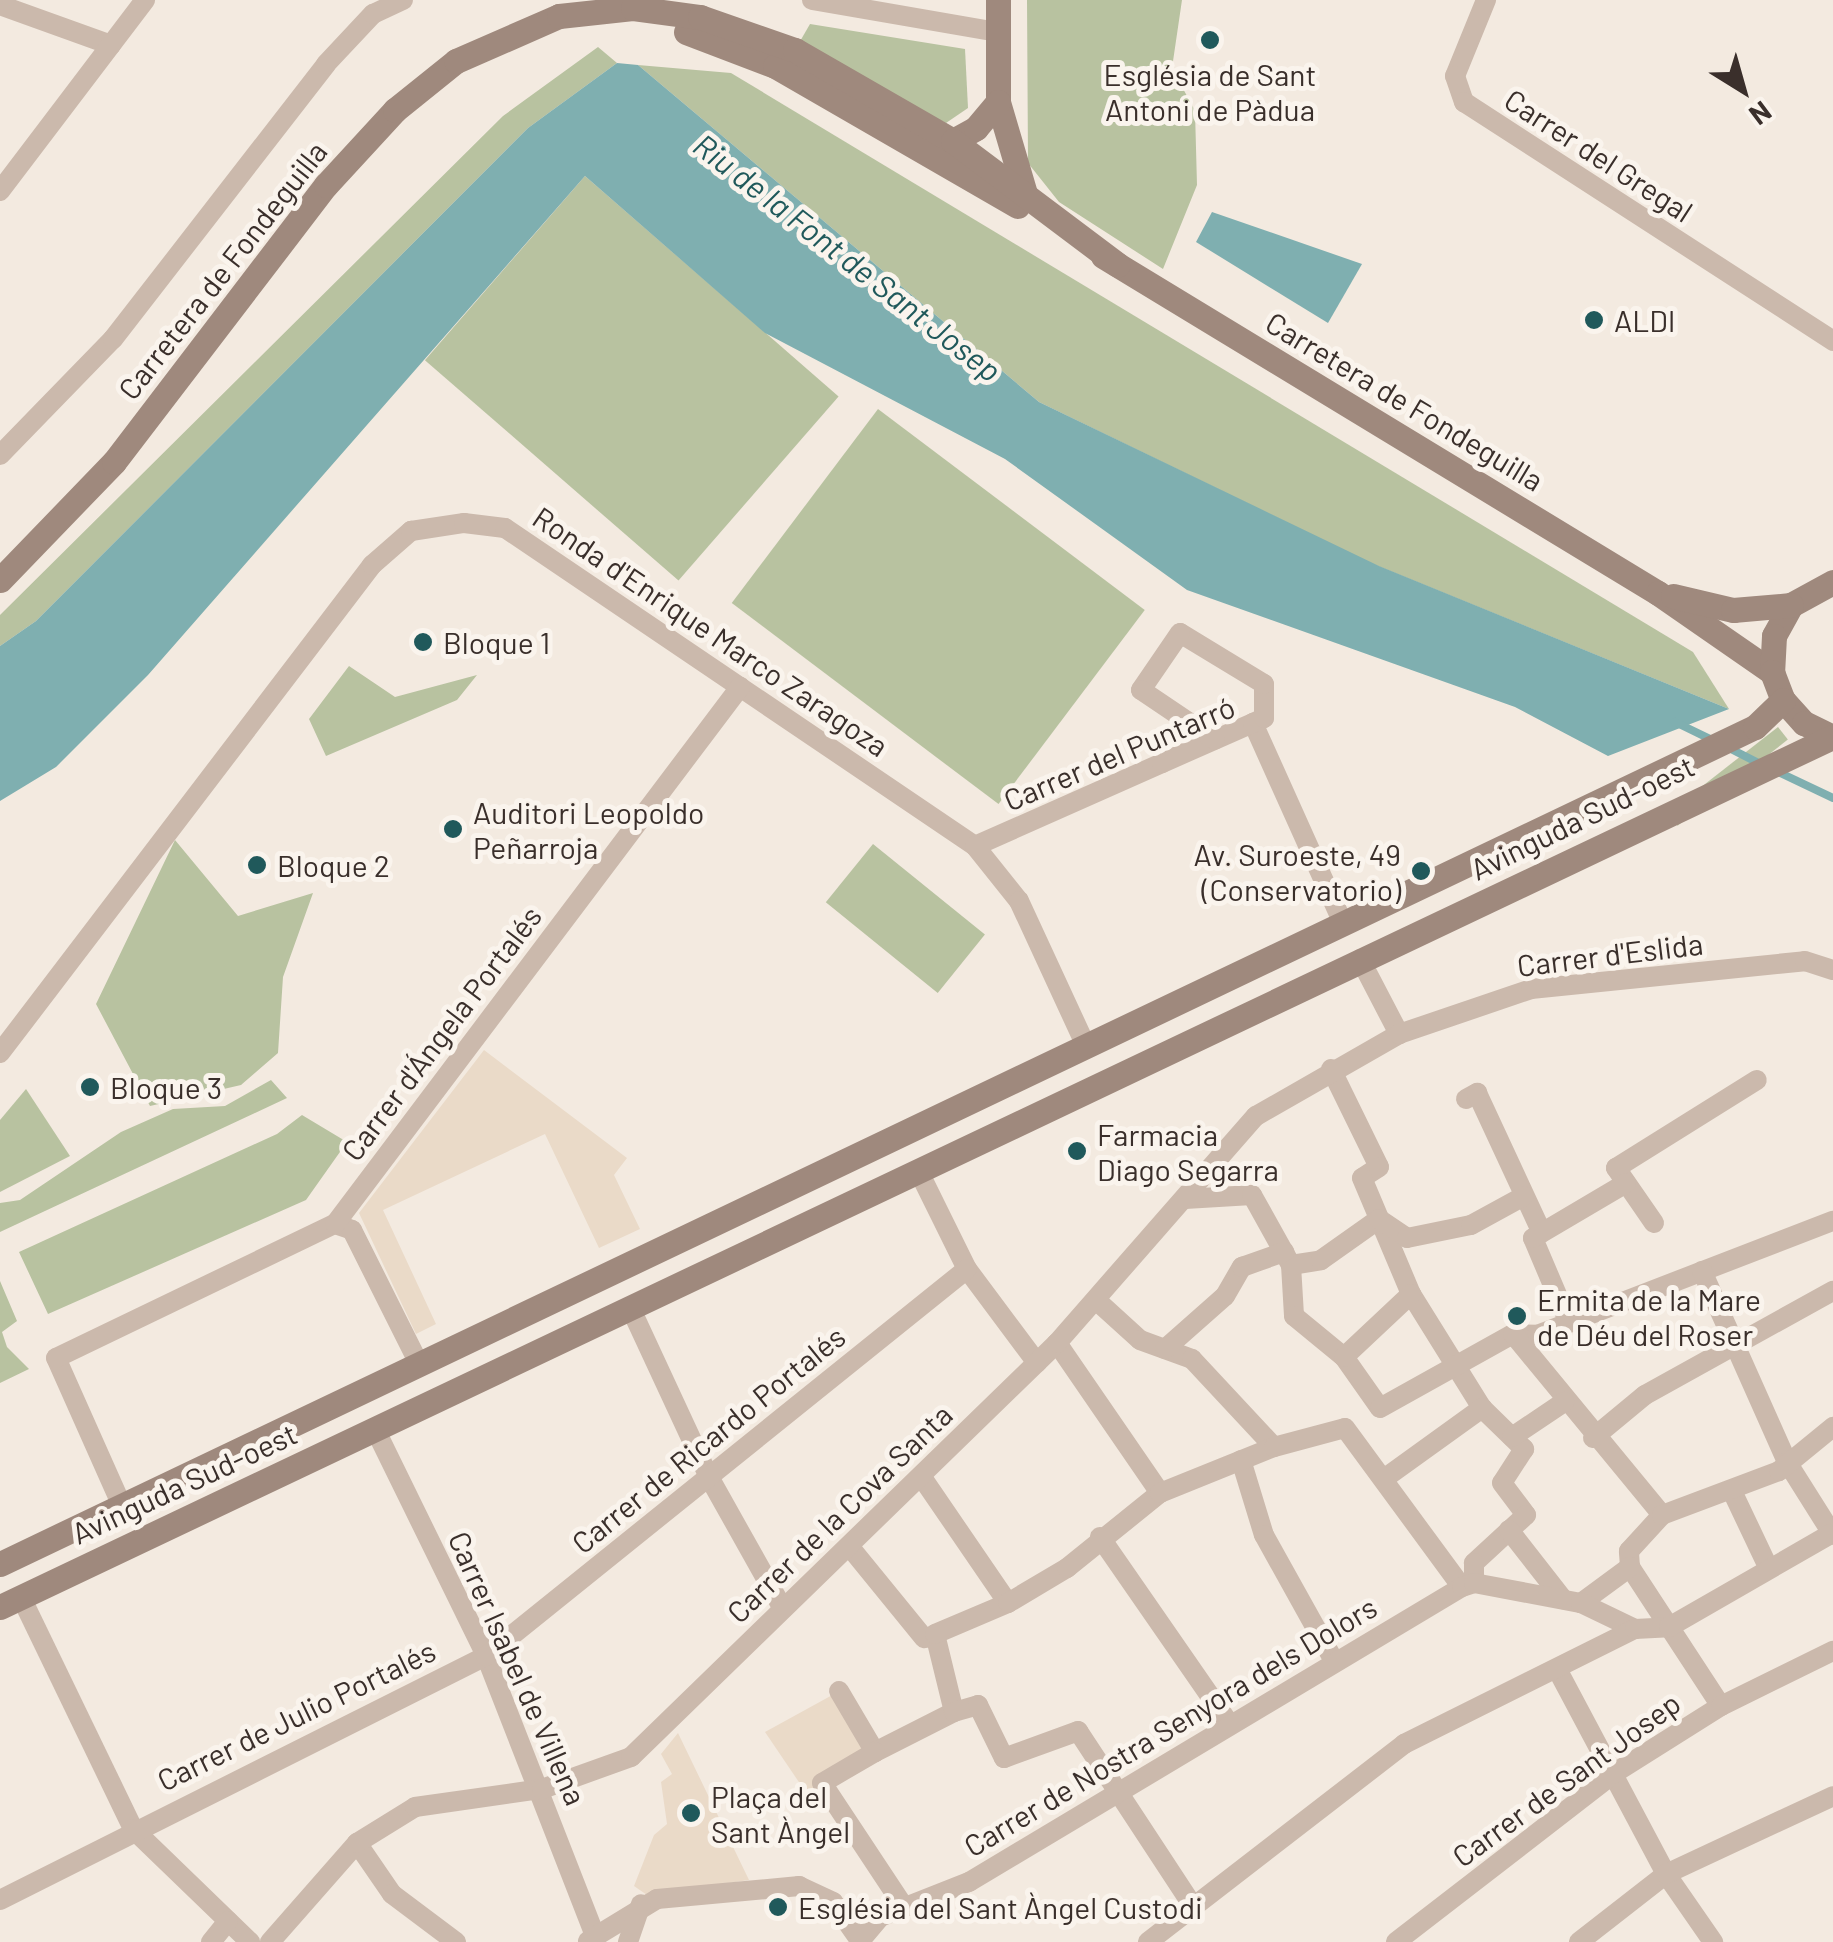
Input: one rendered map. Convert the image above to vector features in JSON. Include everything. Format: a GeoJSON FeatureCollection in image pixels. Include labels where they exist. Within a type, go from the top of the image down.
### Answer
{"type":"FeatureCollection","features":[{"type":"Feature","properties":{"kind":"street"},"geometry":{"type":"LineString","coordinates":[[0,191],[144,0]]}},
{"type":"Feature","properties":{"kind":"street"},"geometry":{"type":"LineString","coordinates":[[0,455],[113,339],[326,64],[375,7],[403,0]]}},
{"type":"Feature","properties":{"kind":"street"},"geometry":{"type":"LineString","coordinates":[[812,0],[997,32]]}},
{"type":"Feature","properties":{"kind":"street"},"geometry":{"type":"LineString","coordinates":[[998,0],[1001,113],[1024,194]]}},
{"type":"Feature","properties":{"kind":"street","name":"Carrer del Gregal"},"geometry":{"type":"LineString","coordinates":[[1486,0],[1455,76],[1464,102],[1833,341]]}},
{"type":"Feature","properties":{"kind":"street"},"geometry":{"type":"LineString","coordinates":[[0,5],[111,45]]}},
{"type":"Feature","properties":{"kind":"street","name":"Carretera de Fondeguilla"},"geometry":{"type":"LineString","coordinates":[[0,580],[114,462],[326,185],[394,110],[456,61],[559,16],[633,8],[700,17],[795,50],[953,142],[1118,265]]}},
{"type":"Feature","properties":{"kind":"street","name":"Carretera de Fondeguilla"},"geometry":{"type":"LineString","coordinates":[[522,34],[636,24],[698,34],[775,66],[1118,265],[1658,593],[1772,672]]}},
{"type":"Feature","properties":{"kind":"street"},"geometry":{"type":"LineString","coordinates":[[860,113],[888,118],[948,157],[974,157]]}},
{"type":"Feature","properties":{"kind":"street"},"geometry":{"type":"LineString","coordinates":[[953,142],[1001,113]]}},
{"type":"Feature","properties":{"kind":"street"},"geometry":{"type":"LineString","coordinates":[[974,157],[1001,113]]}},
{"type":"Feature","properties":{"kind":"street"},"geometry":{"type":"LineString","coordinates":[[976,128],[974,157],[987,188]]}},
{"type":"Feature","properties":{"kind":"street","name":"Carrer del Gregal"},"geometry":{"type":"LineString","coordinates":[[1796,316],[1833,320]]}},
{"type":"Feature","properties":{"kind":"street","name":"Ronda d'Enrique Marco Zaragoza"},"geometry":{"type":"LineString","coordinates":[[0,1053],[372,565],[411,531],[464,522],[505,528],[975,846],[1020,902],[1086,1046]]}},
{"type":"Feature","properties":{"kind":"street"},"geometry":{"type":"LineString","coordinates":[[1833,582],[1791,605],[1774,636],[1772,672],[1783,700],[1804,724],[1833,736]]}},
{"type":"Feature","properties":{"kind":"street","name":"Carretera de Fondeguilla"},"geometry":{"type":"LineString","coordinates":[[1658,593],[1734,610],[1791,605]]}},
{"type":"Feature","properties":{"kind":"street"},"geometry":{"type":"LineString","coordinates":[[1215,740],[1141,690],[1180,634],[1264,684],[1264,718],[1253,723]]}},
{"type":"Feature","properties":{"kind":"street","name":"Carrer d'Ángela Portalés"},"geometry":{"type":"LineString","coordinates":[[122,1506],[56,1358],[335,1224],[740,688]]}},
{"type":"Feature","properties":{"kind":"street","name":"Avinguda Sud-oest"},"geometry":{"type":"LineString","coordinates":[[1783,700],[1755,726],[2,1563],[11,1602],[1833,736]]}},
{"type":"Feature","properties":{"kind":"street","name":"Carrer del Puntarró"},"geometry":{"type":"LineString","coordinates":[[975,846],[1253,723],[1343,923]]}},
{"type":"Feature","properties":{"kind":"street"},"geometry":{"type":"LineString","coordinates":[[1343,923],[1399,1034]]}},
{"type":"Feature","properties":{"kind":"street","name":"Carrer d'Eslida"},"geometry":{"type":"LineString","coordinates":[[1399,1034],[1530,990],[1804,961],[1833,970]]}},
{"type":"Feature","properties":{"kind":"street","name":"Carrer de la Cova Santa"},"geometry":{"type":"LineString","coordinates":[[270,1942],[356,1843],[415,1807],[542,1788],[631,1757],[1057,1343],[1256,1116],[1331,1069],[1399,1034]]}},
{"type":"Feature","properties":{"kind":"street"},"geometry":{"type":"LineString","coordinates":[[1086,1046],[1102,1082]]}},
{"type":"Feature","properties":{"kind":"street"},"geometry":{"type":"LineString","coordinates":[[1331,1069],[1380,1167],[1362,1178],[1411,1294],[1482,1408],[1524,1449],[1502,1482],[1526,1515],[1474,1564],[1468,1585]]}},
{"type":"Feature","properties":{"kind":"street"},"geometry":{"type":"LineString","coordinates":[[1568,1323],[1533,1238],[1757,1080]]}},
{"type":"Feature","properties":{"kind":"street"},"geometry":{"type":"LineString","coordinates":[[1466,1099],[1476,1094],[1542,1233]]}},
{"type":"Feature","properties":{"kind":"street"},"geometry":{"type":"LineString","coordinates":[[900,1135],[967,1269],[1037,1363]]}},
{"type":"Feature","properties":{"kind":"street"},"geometry":{"type":"LineString","coordinates":[[1621,1176],[1654,1223]]}},
{"type":"Feature","properties":{"kind":"street"},"geometry":{"type":"LineString","coordinates":[[1185,1199],[1252,1196],[1288,1259],[1294,1316],[1344,1357],[1380,1408],[1452,1363],[1514,1334],[1538,1334],[1833,1220]]}},
{"type":"Feature","properties":{"kind":"street"},"geometry":{"type":"LineString","coordinates":[[1379,1219],[1407,1238],[1470,1225],[1524,1196]]}},
{"type":"Feature","properties":{"kind":"street"},"geometry":{"type":"LineString","coordinates":[[1165,1349],[1225,1296],[1242,1267],[1288,1259],[1321,1260],[1379,1219]]}},
{"type":"Feature","properties":{"kind":"street"},"geometry":{"type":"LineString","coordinates":[[335,1224],[352,1230],[419,1364]]}},
{"type":"Feature","properties":{"kind":"street","name":"Carrer de Ricardo Portalés"},"geometry":{"type":"LineString","coordinates":[[486,1656],[967,1269]]}},
{"type":"Feature","properties":{"kind":"street"},"geometry":{"type":"LineString","coordinates":[[1148,1942],[1404,1744],[1634,1629],[1669,1626],[1832,1535],[1787,1462],[1702,1271]]}},
{"type":"Feature","properties":{"kind":"street"},"geometry":{"type":"LineString","coordinates":[[613,1272],[709,1477],[784,1609]]}},
{"type":"Feature","properties":{"kind":"street"},"geometry":{"type":"LineString","coordinates":[[1593,1438],[1645,1394],[1833,1291]]}},
{"type":"Feature","properties":{"kind":"street"},"geometry":{"type":"LineString","coordinates":[[1344,1357],[1411,1294]]}},
{"type":"Feature","properties":{"kind":"street"},"geometry":{"type":"LineString","coordinates":[[1096,1300],[1140,1340],[1192,1359],[1274,1447]]}},
{"type":"Feature","properties":{"kind":"street"},"geometry":{"type":"LineString","coordinates":[[1514,1334],[1593,1438],[1662,1514]]}},
{"type":"Feature","properties":{"kind":"street"},"geometry":{"type":"LineString","coordinates":[[1057,1343],[1160,1493]]}},
{"type":"Feature","properties":{"kind":"street"},"geometry":{"type":"LineString","coordinates":[[358,1394],[375,1428]]}},
{"type":"Feature","properties":{"kind":"street"},"geometry":{"type":"LineString","coordinates":[[1512,1437],[1564,1402]]}},
{"type":"Feature","properties":{"kind":"street"},"geometry":{"type":"LineString","coordinates":[[1385,1478],[1482,1408]]}},
{"type":"Feature","properties":{"kind":"street"},"geometry":{"type":"LineString","coordinates":[[1721,1706],[1630,1567],[1629,1551],[1662,1514],[1732,1491],[1787,1462],[1833,1427]]}},
{"type":"Feature","properties":{"kind":"street","name":"Carrer Isabel de Villena"},"geometry":{"type":"LineString","coordinates":[[375,1428],[486,1656],[542,1788],[591,1939]]}},
{"type":"Feature","properties":{"kind":"street"},"geometry":{"type":"LineString","coordinates":[[929,1636],[1008,1603],[1067,1568],[1100,1537],[1160,1493],[1274,1447],[1345,1428],[1468,1585],[1572,1601],[1634,1629]]}},
{"type":"Feature","properties":{"kind":"street"},"geometry":{"type":"LineString","coordinates":[[1240,1460],[1264,1535],[1334,1662]]}},
{"type":"Feature","properties":{"kind":"street"},"geometry":{"type":"LineString","coordinates":[[921,1476],[1008,1603]]}},
{"type":"Feature","properties":{"kind":"street"},"geometry":{"type":"LineString","coordinates":[[1732,1491],[1769,1570]]}},
{"type":"Feature","properties":{"kind":"street"},"geometry":{"type":"LineString","coordinates":[[1509,1530],[1572,1601]]}},
{"type":"Feature","properties":{"kind":"street"},"geometry":{"type":"LineString","coordinates":[[1100,1537],[1229,1723]]}},
{"type":"Feature","properties":{"kind":"street"},"geometry":{"type":"LineString","coordinates":[[849,1546],[929,1636],[954,1712]]}},
{"type":"Feature","properties":{"kind":"street"},"geometry":{"type":"LineString","coordinates":[[1572,1601],[1630,1567]]}},
{"type":"Feature","properties":{"kind":"street","name":"Carrer de Nostra Senyora dels Dolors"},"geometry":{"type":"LineString","coordinates":[[861,1942],[880,1917],[969,1882],[1229,1723],[1468,1585]]}},
{"type":"Feature","properties":{"kind":"street"},"geometry":{"type":"LineString","coordinates":[[11,1602],[133,1829],[250,1942]]}},
{"type":"Feature","properties":{"kind":"street","name":"Carrer de Sant Josep"},"geometry":{"type":"LineString","coordinates":[[1396,1942],[1613,1774],[1721,1706],[1833,1651]]}},
{"type":"Feature","properties":{"kind":"street","name":"Carrer de Julio Portalés"},"geometry":{"type":"LineString","coordinates":[[0,1900],[133,1829],[486,1656]]}},
{"type":"Feature","properties":{"kind":"street"},"geometry":{"type":"LineString","coordinates":[[1557,1669],[1666,1874],[1713,1942]]}},
{"type":"Feature","properties":{"kind":"street"},"geometry":{"type":"LineString","coordinates":[[839,1690],[877,1751]]}},
{"type":"Feature","properties":{"kind":"street"},"geometry":{"type":"LineString","coordinates":[[904,1907],[822,1783],[954,1712],[978,1705],[1004,1758],[1078,1731],[1193,1906]]}},
{"type":"Feature","properties":{"kind":"street"},"geometry":{"type":"LineString","coordinates":[[1579,1942],[1666,1874],[1833,1796]]}},
{"type":"Feature","properties":{"kind":"street"},"geometry":{"type":"LineString","coordinates":[[356,1843],[392,1894],[456,1942]]}},
{"type":"Feature","properties":{"kind":"street"},"geometry":{"type":"LineString","coordinates":[[591,1939],[642,1904],[799,1886],[833,1902],[861,1942]]}},
{"type":"Feature","properties":{"kind":"street"},"geometry":{"type":"LineString","coordinates":[[628,1942],[642,1904]]}},
{"type":"Feature","properties":{"kind":"street"},"geometry":{"type":"LineString","coordinates":[[211,1942],[228,1921]]}},
{"type":"Feature","properties":{"kind":"green space"},"geometry":{"type":"Polygon","coordinates":[[[1027,0],[1182,0],[1172,68],[1195,111],[1197,185],[1163,269],[1059,202],[1028,163],[1027,0]]]}},
{"type":"Feature","properties":{"kind":"green space"},"geometry":{"type":"Polygon","coordinates":[[[810,24],[965,49],[968,108],[946,123],[795,50],[810,24]]]}},
{"type":"Feature","properties":{"kind":"green space"},"geometry":{"type":"Polygon","coordinates":[[[598,47],[617,63],[528,128],[36,621],[0,646],[0,615],[503,116],[598,47]]]}},
{"type":"Feature","properties":{"kind":"green space"},"geometry":{"type":"Polygon","coordinates":[[[638,65],[731,73],[1693,652],[1729,709],[1368,562],[1039,402],[638,65]]]}},
{"type":"Feature","properties":{"kind":"green space"},"geometry":{"type":"Polygon","coordinates":[[[585,176],[839,396],[679,581],[425,360],[585,176]]]}},
{"type":"Feature","properties":{"kind":"green space"},"geometry":{"type":"Polygon","coordinates":[[[878,409],[1145,610],[999,804],[732,603],[878,409]]]}},
{"type":"Feature","properties":{"kind":"green space"},"geometry":{"type":"Polygon","coordinates":[[[349,666],[395,697],[477,675],[457,700],[326,756],[309,719],[349,666]]]}},
{"type":"Feature","properties":{"kind":"green space"},"geometry":{"type":"Polygon","coordinates":[[[1778,727],[1788,740],[1678,826],[1668,813],[1778,727]]]}},
{"type":"Feature","properties":{"kind":"green space"},"geometry":{"type":"Polygon","coordinates":[[[175,840],[238,916],[313,893],[283,977],[278,1053],[241,1085],[150,1106],[96,1004],[175,840]]]}},
{"type":"Feature","properties":{"kind":"green space"},"geometry":{"type":"Polygon","coordinates":[[[873,844],[985,935],[938,993],[826,902],[873,844]]]}},
{"type":"Feature","properties":{"kind":"green space"},"geometry":{"type":"Polygon","coordinates":[[[271,1080],[287,1098],[0,1232],[0,1203],[20,1200],[121,1132],[173,1109],[225,1106],[271,1080]]]}},
{"type":"Feature","properties":{"kind":"green space"},"geometry":{"type":"Polygon","coordinates":[[[26,1089],[70,1156],[0,1192],[0,1120],[26,1089]]]}},
{"type":"Feature","properties":{"kind":"green space"},"geometry":{"type":"Polygon","coordinates":[[[302,1115],[347,1142],[306,1200],[48,1314],[19,1252],[277,1134],[302,1115]]]}},
{"type":"Feature","properties":{"kind":"green space"},"geometry":{"type":"Polygon","coordinates":[[[0,1281],[17,1321],[2,1332],[7,1347],[29,1369],[0,1383],[0,1281]]]}},
{"type":"Feature","properties":{"kind":"shaded area"},"geometry":{"type":"Polygon","coordinates":[[[484,1050],[627,1158],[614,1175],[640,1229],[599,1248],[545,1134],[383,1210],[436,1324],[416,1334],[359,1213],[484,1050]]]}},
{"type":"Feature","properties":{"kind":"shaded area"},"geometry":{"type":"Polygon","coordinates":[[[836,1693],[879,1751],[809,1797],[765,1732],[836,1693]]]}},
{"type":"Feature","properties":{"kind":"shaded area","name":"Plaça del Sant Àngel"},"geometry":{"type":"Polygon","coordinates":[[[678,1733],[749,1880],[647,1895],[634,1886],[654,1835],[667,1824],[661,1782],[672,1774],[661,1754],[678,1733]]]}},
{"type":"Feature","properties":{"kind":"water"},"geometry":{"type":"Polygon","coordinates":[[[617,63],[638,65],[1039,402],[1379,566],[1729,709],[1608,756],[1515,707],[1187,590],[1005,459],[765,333],[585,176],[148,675],[56,767],[0,801],[0,646],[36,621],[528,128],[617,63]]]}},
{"type":"Feature","properties":{"kind":"water"},"geometry":{"type":"Polygon","coordinates":[[[1212,212],[1362,264],[1328,323],[1196,242],[1212,212]]]}},
{"type":"Feature","properties":{"kind":"waterway","name":"Riu de la Font de Sant Josep"},"geometry":{"type":"LineString","coordinates":[[1675,722],[1712,740]]}},
{"type":"Feature","properties":{"kind":"waterway","name":"Riu de la Font de Sant Josep"},"geometry":{"type":"LineString","coordinates":[[1729,748],[1761,764]]}},
{"type":"Feature","properties":{"kind":"waterway","name":"Riu de la Font de Sant Josep"},"geometry":{"type":"LineString","coordinates":[[1774,770],[1833,798]]}},
{"type":"Feature","properties":{"kind":"place","name":"Església de Sant Antoni de Pàdua"},"geometry":{"type":"Point","coordinates":[1210,40]}},
{"type":"Feature","properties":{"kind":"place","name":"ALDI"},"geometry":{"type":"Point","coordinates":[1594,320]}},
{"type":"Feature","properties":{"kind":"place","name":"Bloque 1"},"geometry":{"type":"Point","coordinates":[423,642]}},
{"type":"Feature","properties":{"kind":"place","name":"Auditori Leopoldo Peñarroja"},"geometry":{"type":"Point","coordinates":[453,829]}},
{"type":"Feature","properties":{"kind":"place","name":"Bloque 2"},"geometry":{"type":"Point","coordinates":[257,865]}},
{"type":"Feature","properties":{"kind":"place","name":"Av. Suroeste, 49 (Conservatorio)"},"geometry":{"type":"Point","coordinates":[1421,871]}},
{"type":"Feature","properties":{"kind":"place","name":"Bloque 3"},"geometry":{"type":"Point","coordinates":[90,1087]}},
{"type":"Feature","properties":{"kind":"place","name":"Farmacia Diago Segarra"},"geometry":{"type":"Point","coordinates":[1077,1151]}},
{"type":"Feature","properties":{"kind":"place","name":"Ermita de la Mare de Déu del Roser"},"geometry":{"type":"Point","coordinates":[1517,1316]}},
{"type":"Feature","properties":{"kind":"place","name":"Plaça del Sant Àngel"},"geometry":{"type":"Point","coordinates":[691,1813]}},
{"type":"Feature","properties":{"kind":"place","name":"Església del Sant Àngel Custodi"},"geometry":{"type":"Point","coordinates":[778,1907]}}]}
